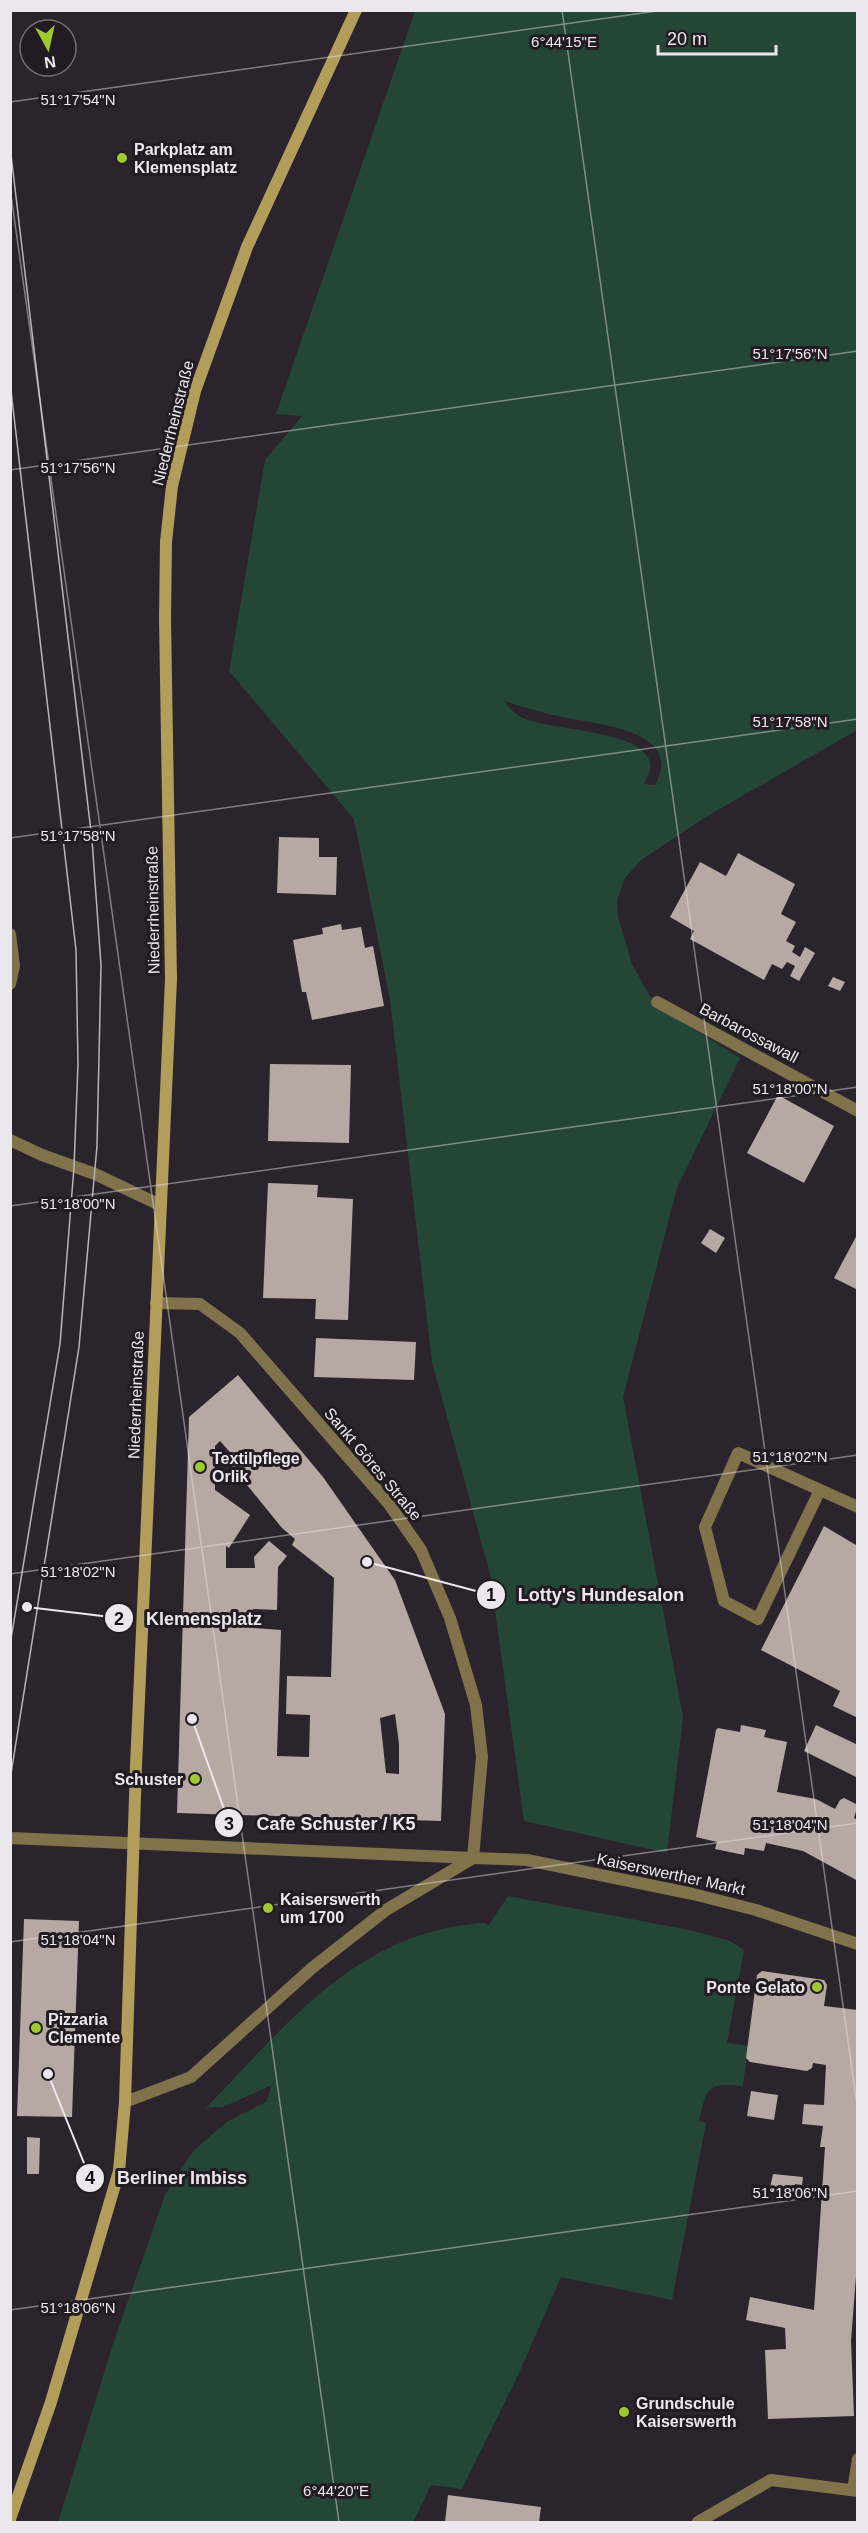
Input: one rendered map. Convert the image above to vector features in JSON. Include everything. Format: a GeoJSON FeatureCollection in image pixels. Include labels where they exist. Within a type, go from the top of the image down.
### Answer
{"type":"FeatureCollection","features":[{"type":"Feature","properties":{"kind":"main road","name":"Niederrheinstraße"},"geometry":{"type":"LineString","coordinates":[[10,2519],[51,2402],[119,2171],[126,2102],[134,1845],[171,979],[165,620],[166,542],[172,486],[195,391],[247,247],[356,10]]}},
{"type":"Feature","properties":{"kind":"street"},"geometry":{"type":"LineString","coordinates":[[10,934],[14,966],[10,984]]}},
{"type":"Feature","properties":{"kind":"street","name":"Barbarossawall"},"geometry":{"type":"LineString","coordinates":[[657,1002],[858,1111]]}},
{"type":"Feature","properties":{"kind":"street"},"geometry":{"type":"LineString","coordinates":[[10,1140],[42,1155],[95,1173],[160,1205]]}},
{"type":"Feature","properties":{"kind":"street","name":"Sankt Göres Straße"},"geometry":{"type":"LineString","coordinates":[[156,1303],[201,1304],[240,1333],[389,1504],[421,1550],[450,1618],[476,1705],[482,1757],[473,1858]]}},
{"type":"Feature","properties":{"kind":"street"},"geometry":{"type":"LineString","coordinates":[[820,1490],[758,1619],[724,1601],[705,1527],[738,1453],[858,1507]]}},
{"type":"Feature","properties":{"kind":"street","name":"Kaiserswerther Markt"},"geometry":{"type":"LineString","coordinates":[[10,1838],[527,1860],[693,1894],[756,1910],[858,1944]]}},
{"type":"Feature","properties":{"kind":"street"},"geometry":{"type":"LineString","coordinates":[[126,2102],[191,2077],[321,1960],[386,1910],[473,1858]]}},
{"type":"Feature","properties":{"kind":"street"},"geometry":{"type":"LineString","coordinates":[[698,2523],[771,2480],[855,2491],[858,2459]]}},
{"type":"Feature","properties":{"kind":"green space"},"geometry":{"type":"Polygon","coordinates":[[[415,11],[857,11],[857,730],[704,818],[641,860],[625,878],[617,900],[618,917],[632,964],[655,1005],[740,1058],[677,1188],[623,1397],[683,1717],[667,1853],[524,1821],[490,1574],[432,1362],[390,999],[354,819],[229,671],[265,460],[302,416],[276,414],[415,11]],[[504,701],[519,716],[534,722],[592,732],[630,743],[643,751],[650,762],[650,771],[644,784],[655,785],[661,767],[658,752],[648,741],[614,727],[555,715],[504,701]]]}},
{"type":"Feature","properties":{"kind":"green space"},"geometry":{"type":"Polygon","coordinates":[[[508,1896],[690,1930],[730,1941],[744,1950],[727,2043],[748,2046],[743,2086],[715,2087],[710,2090],[704,2101],[699,2121],[706,2123],[672,2300],[561,2277],[519,2373],[462,2489],[431,2485],[413,2522],[58,2522],[113,2344],[165,2195],[193,2151],[228,2121],[266,2102],[272,2085],[223,2107],[206,2108],[297,2014],[363,1962],[400,1943],[440,1930],[485,1923],[489,1925],[508,1896]]]}},
{"type":"Feature","properties":{"kind":"building"},"geometry":{"type":"Polygon","coordinates":[[[279,837],[319,838],[319,857],[337,857],[336,895],[277,893],[279,837]]]}},
{"type":"Feature","properties":{"kind":"building"},"geometry":{"type":"Polygon","coordinates":[[[738,853],[795,884],[781,914],[796,922],[786,941],[795,946],[792,952],[800,957],[805,947],[815,953],[799,981],[790,976],[795,966],[787,962],[782,969],[772,964],[764,980],[690,939],[694,931],[670,917],[700,862],[726,876],[738,853]]]}},
{"type":"Feature","properties":{"kind":"building"},"geometry":{"type":"Polygon","coordinates":[[[341,924],[342,930],[361,927],[365,948],[373,946],[384,1006],[312,1020],[306,992],[302,992],[293,940],[323,934],[322,928],[341,924]]]}},
{"type":"Feature","properties":{"kind":"building"},"geometry":{"type":"Polygon","coordinates":[[[833,977],[845,982],[840,991],[828,986],[833,977]]]}},
{"type":"Feature","properties":{"kind":"building"},"geometry":{"type":"Polygon","coordinates":[[[270,1064],[351,1065],[349,1143],[268,1141],[270,1064]]]}},
{"type":"Feature","properties":{"kind":"building"},"geometry":{"type":"Polygon","coordinates":[[[778,1095],[834,1126],[804,1183],[747,1153],[778,1095]]]}},
{"type":"Feature","properties":{"kind":"building"},"geometry":{"type":"Polygon","coordinates":[[[268,1183],[318,1185],[317,1197],[353,1199],[348,1320],[315,1319],[316,1299],[263,1298],[268,1183]]]}},
{"type":"Feature","properties":{"kind":"building"},"geometry":{"type":"Polygon","coordinates":[[[710,1229],[725,1238],[716,1253],[701,1243],[710,1229]]]}},
{"type":"Feature","properties":{"kind":"building"},"geometry":{"type":"Polygon","coordinates":[[[858,1233],[858,1290],[834,1278],[858,1233]]]}},
{"type":"Feature","properties":{"kind":"building"},"geometry":{"type":"Polygon","coordinates":[[[316,1338],[416,1342],[414,1380],[314,1377],[316,1338]]]}},
{"type":"Feature","properties":{"kind":"building"},"geometry":{"type":"Polygon","coordinates":[[[238,1375],[323,1477],[395,1580],[445,1714],[441,1821],[177,1813],[189,1417],[238,1375]],[[220,1441],[215,1446],[215,1490],[250,1515],[229,1548],[226,1546],[226,1568],[255,1568],[254,1557],[269,1541],[287,1556],[278,1567],[277,1610],[253,1609],[253,1628],[281,1630],[277,1756],[309,1757],[310,1715],[286,1714],[287,1676],[331,1677],[334,1578],[292,1545],[295,1539],[282,1528],[230,1464],[236,1459],[220,1441]],[[395,1714],[380,1718],[386,1773],[399,1774],[399,1744],[395,1714]]]}},
{"type":"Feature","properties":{"kind":"building"},"geometry":{"type":"Polygon","coordinates":[[[824,1526],[856,1545],[858,1542],[858,1718],[833,1706],[840,1691],[761,1650],[824,1526]]]}},
{"type":"Feature","properties":{"kind":"building"},"geometry":{"type":"Polygon","coordinates":[[[741,1725],[766,1730],[764,1737],[787,1742],[777,1792],[816,1799],[835,1809],[840,1800],[844,1798],[858,1805],[854,1818],[858,1820],[858,1881],[803,1851],[766,1843],[764,1851],[745,1848],[744,1855],[715,1849],[717,1842],[696,1837],[716,1730],[718,1728],[740,1732],[741,1725]]]}},
{"type":"Feature","properties":{"kind":"building"},"geometry":{"type":"Polygon","coordinates":[[[816,1725],[858,1745],[858,1778],[804,1751],[816,1725]]]}},
{"type":"Feature","properties":{"kind":"building"},"geometry":{"type":"Polygon","coordinates":[[[24,1919],[79,1921],[72,2117],[17,2116],[24,1919]]]}},
{"type":"Feature","properties":{"kind":"building"},"geometry":{"type":"Polygon","coordinates":[[[762,1971],[824,1980],[827,1985],[824,2006],[858,2010],[858,2250],[851,2341],[854,2416],[768,2419],[765,2350],[786,2349],[785,2328],[746,2320],[750,2297],[814,2310],[825,2147],[820,2147],[823,2126],[802,2124],[804,2104],[824,2105],[826,2065],[813,2063],[812,2068],[807,2071],[750,2062],[746,2058],[757,1975],[762,1971]]]}},
{"type":"Feature","properties":{"kind":"building"},"geometry":{"type":"Polygon","coordinates":[[[751,2091],[778,2095],[774,2120],[747,2116],[751,2091]]]}},
{"type":"Feature","properties":{"kind":"building"},"geometry":{"type":"Polygon","coordinates":[[[27,2137],[40,2138],[39,2174],[27,2174],[27,2137]]]}},
{"type":"Feature","properties":{"kind":"building"},"geometry":{"type":"Polygon","coordinates":[[[773,2174],[803,2177],[802,2185],[795,2184],[794,2195],[769,2192],[773,2174]]]}},
{"type":"Feature","properties":{"kind":"building"},"geometry":{"type":"Polygon","coordinates":[[[448,2495],[541,2507],[539,2522],[445,2522],[448,2495]]]}},
{"type":"Feature","properties":{"kind":"tram line"},"geometry":{"type":"LineString","coordinates":[[10,146],[92,840],[101,965],[97,1146],[79,1347],[10,1780]]}},
{"type":"Feature","properties":{"kind":"tram line"},"geometry":{"type":"LineString","coordinates":[[10,382],[76,950],[78,1064],[74,1167],[60,1344],[10,1645]]}},
{"type":"Feature","properties":{"kind":"place","name":"Parkplatz am Klemensplatz"},"geometry":{"type":"Point","coordinates":[122,158]}},
{"type":"Feature","properties":{"kind":"place","name":"Textilpflege Orlik"},"geometry":{"type":"Point","coordinates":[200,1467]}},
{"type":"Feature","properties":{"kind":"place","name":"Lotty's Hundesalon"},"geometry":{"type":"Point","coordinates":[367,1562]}},
{"type":"Feature","properties":{"kind":"place","name":"Klemensplatz"},"geometry":{"type":"Point","coordinates":[27,1607]}},
{"type":"Feature","properties":{"kind":"place","name":"Cafe Schuster / K5"},"geometry":{"type":"Point","coordinates":[192,1719]}},
{"type":"Feature","properties":{"kind":"place","name":"Schuster"},"geometry":{"type":"Point","coordinates":[195,1779]}},
{"type":"Feature","properties":{"kind":"place","name":"Kaiserswerth um 1700"},"geometry":{"type":"Point","coordinates":[268,1908]}},
{"type":"Feature","properties":{"kind":"place","name":"Ponte Gelato"},"geometry":{"type":"Point","coordinates":[817,1987]}},
{"type":"Feature","properties":{"kind":"place","name":"Pizzaria Clemente"},"geometry":{"type":"Point","coordinates":[36,2028]}},
{"type":"Feature","properties":{"kind":"place","name":"Berliner Imbiss"},"geometry":{"type":"Point","coordinates":[48,2074]}},
{"type":"Feature","properties":{"kind":"place","name":"Grundschule Kaiserswerth"},"geometry":{"type":"Point","coordinates":[624,2412]}}]}
